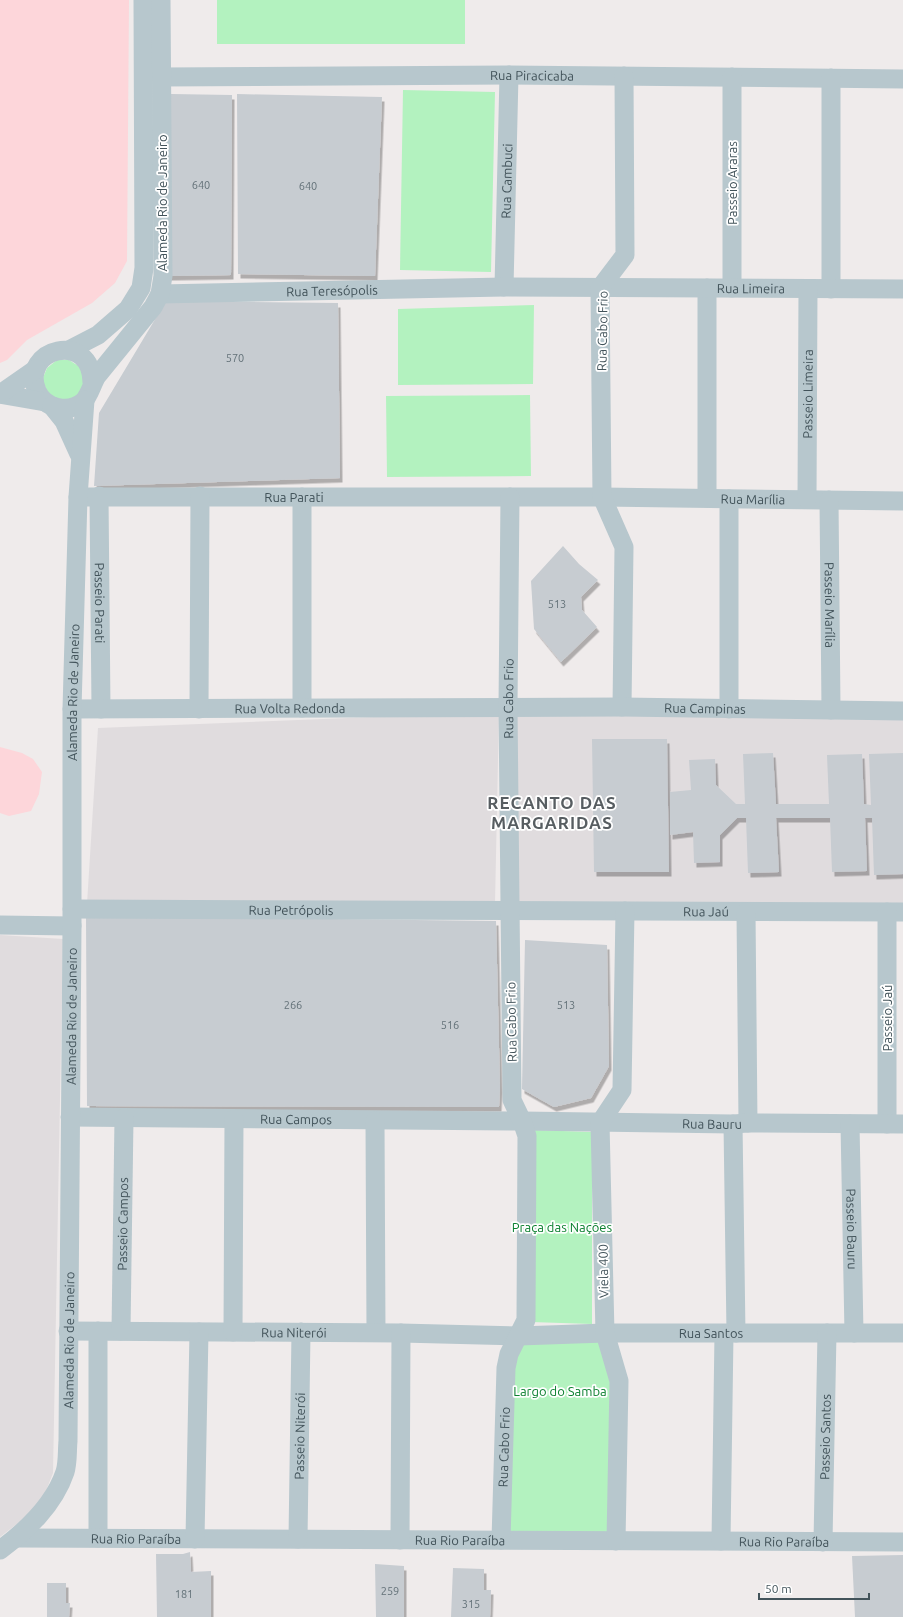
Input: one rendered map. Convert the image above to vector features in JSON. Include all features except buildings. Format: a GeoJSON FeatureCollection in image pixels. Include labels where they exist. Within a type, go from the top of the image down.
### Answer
{"type":"FeatureCollection","features":[{"type":"Feature","properties":{"kind":"street","name":"Alameda Rio de Janeiro"},"geometry":{"type":"LineString","coordinates":[[69,350],[98,335],[114,322],[128,309],[141,288],[144,268],[142,0]]}},
{"type":"Feature","properties":{"kind":"street","name":"Alameda Rio de Janeiro"},"geometry":{"type":"LineString","coordinates":[[48,404],[61,408],[69,408],[78,405],[153,307],[160,294],[163,276],[161,0]]}},
{"type":"Feature","properties":{"kind":"street","name":"Rua Piracicaba"},"geometry":{"type":"LineString","coordinates":[[162,76],[509,75],[903,79]]}},
{"type":"Feature","properties":{"kind":"street","name":"Rua Cambuci"},"geometry":{"type":"LineString","coordinates":[[504,287],[509,75]]}},
{"type":"Feature","properties":{"kind":"street","name":"Rua Cabo Frio"},"geometry":{"type":"LineString","coordinates":[[602,497],[600,288],[625,254],[624,76]]}},
{"type":"Feature","properties":{"kind":"street","name":"Passeio Araras"},"geometry":{"type":"LineString","coordinates":[[732,77],[732,288]]}},
{"type":"Feature","properties":{"kind":"street"},"geometry":{"type":"LineString","coordinates":[[831,78],[831,289]]}},
{"type":"Feature","properties":{"kind":"street","name":"Rua Teresópolis"},"geometry":{"type":"LineString","coordinates":[[160,294],[504,287],[600,288]]}},
{"type":"Feature","properties":{"kind":"street","name":"Rua Limeira"},"geometry":{"type":"LineString","coordinates":[[600,288],[903,289]]}},
{"type":"Feature","properties":{"kind":"street"},"geometry":{"type":"LineString","coordinates":[[707,288],[707,498]]}},
{"type":"Feature","properties":{"kind":"street","name":"Passeio Limeira"},"geometry":{"type":"LineString","coordinates":[[807,499],[808,289]]}},
{"type":"Feature","properties":{"kind":"street","name":"Alameda Rio de Janeiro"},"geometry":{"type":"LineString","coordinates":[[0,1550],[17,1538],[50,1502],[66,1471],[68,1441],[72,709],[78,497],[81,457],[92,374],[90,366],[85,359],[69,350],[61,350],[53,352],[40,362],[36,369],[34,378],[35,387],[39,395],[64,421],[81,457]]}},
{"type":"Feature","properties":{"kind":"street"},"geometry":{"type":"LineString","coordinates":[[0,394],[36,369]]}},
{"type":"Feature","properties":{"kind":"street"},"geometry":{"type":"LineString","coordinates":[[0,394],[48,404]]}},
{"type":"Feature","properties":{"kind":"street","name":"Passeio Parati"},"geometry":{"type":"LineString","coordinates":[[99,496],[101,709]]}},
{"type":"Feature","properties":{"kind":"street"},"geometry":{"type":"LineString","coordinates":[[199,709],[200,496]]}},
{"type":"Feature","properties":{"kind":"street","name":"Rua Parati"},"geometry":{"type":"LineString","coordinates":[[78,497],[602,497]]}},
{"type":"Feature","properties":{"kind":"street"},"geometry":{"type":"LineString","coordinates":[[302,497],[302,708]]}},
{"type":"Feature","properties":{"kind":"street","name":"Rua Cabo Frio"},"geometry":{"type":"LineString","coordinates":[[501,1540],[506,1368],[509,1354],[526,1320],[527,1136],[512,1100],[508,707],[510,497]]}},
{"type":"Feature","properties":{"kind":"street"},"geometry":{"type":"LineString","coordinates":[[602,497],[624,547],[622,707]]}},
{"type":"Feature","properties":{"kind":"street","name":"Rua Marília"},"geometry":{"type":"LineString","coordinates":[[602,497],[903,501]]}},
{"type":"Feature","properties":{"kind":"street"},"geometry":{"type":"LineString","coordinates":[[729,499],[729,709]]}},
{"type":"Feature","properties":{"kind":"street","name":"Passeio Marília"},"geometry":{"type":"LineString","coordinates":[[829,500],[830,710]]}},
{"type":"Feature","properties":{"kind":"street","name":"Rua Volta Redonda"},"geometry":{"type":"LineString","coordinates":[[72,709],[508,707]]}},
{"type":"Feature","properties":{"kind":"street","name":"Rua Campinas"},"geometry":{"type":"LineString","coordinates":[[508,707],[903,711]]}},
{"type":"Feature","properties":{"kind":"street","name":"Rua Jaú"},"geometry":{"type":"LineString","coordinates":[[510,910],[895,912]]}},
{"type":"Feature","properties":{"kind":"street","name":"Rua Petrópolis"},"geometry":{"type":"LineString","coordinates":[[0,925],[72,918],[510,910]]}},
{"type":"Feature","properties":{"kind":"street"},"geometry":{"type":"LineString","coordinates":[[600,1123],[622,1090],[625,911]]}},
{"type":"Feature","properties":{"kind":"street"},"geometry":{"type":"LineString","coordinates":[[721,1541],[741,1124],[746,912]]}},
{"type":"Feature","properties":{"kind":"street","name":"Passeio Jaú"},"geometry":{"type":"LineString","coordinates":[[895,912],[895,1124]]}},
{"type":"Feature","properties":{"kind":"street","name":"Rua Campos"},"geometry":{"type":"LineString","coordinates":[[70,1117],[375,1121],[522,1121]]}},
{"type":"Feature","properties":{"kind":"street","name":"Passeio Campos"},"geometry":{"type":"LineString","coordinates":[[121,1331],[124,1118]]}},
{"type":"Feature","properties":{"kind":"street"},"geometry":{"type":"LineString","coordinates":[[233,1332],[234,1119]]}},
{"type":"Feature","properties":{"kind":"street"},"geometry":{"type":"LineString","coordinates":[[375,1121],[376,1332]]}},
{"type":"Feature","properties":{"kind":"street","name":"Rua Bauru"},"geometry":{"type":"LineString","coordinates":[[522,1121],[600,1123],[895,1124]]}},
{"type":"Feature","properties":{"kind":"street","name":"Viela 400"},"geometry":{"type":"LineString","coordinates":[[600,1123],[605,1333],[619,1381],[616,1541]]}},
{"type":"Feature","properties":{"kind":"street","name":"Passeio Bauru"},"geometry":{"type":"LineString","coordinates":[[850,1124],[854,1333]]}},
{"type":"Feature","properties":{"kind":"street","name":"Rua Niterói"},"geometry":{"type":"LineString","coordinates":[[68,1331],[401,1332],[519,1336]]}},
{"type":"Feature","properties":{"kind":"street"},"geometry":{"type":"LineString","coordinates":[[98,1331],[98,1538]]}},
{"type":"Feature","properties":{"kind":"street"},"geometry":{"type":"LineString","coordinates":[[195,1539],[199,1332]]}},
{"type":"Feature","properties":{"kind":"street","name":"Passeio Niterói"},"geometry":{"type":"LineString","coordinates":[[298,1539],[300,1332]]}},
{"type":"Feature","properties":{"kind":"street"},"geometry":{"type":"LineString","coordinates":[[400,1540],[401,1332]]}},
{"type":"Feature","properties":{"kind":"street","name":"Rua Santos"},"geometry":{"type":"LineString","coordinates":[[519,1336],[605,1333],[903,1333]]}},
{"type":"Feature","properties":{"kind":"street","name":"Passeio Santos"},"geometry":{"type":"LineString","coordinates":[[823,1542],[827,1333]]}},
{"type":"Feature","properties":{"kind":"street","name":"Rua Rio Paraíba"},"geometry":{"type":"LineString","coordinates":[[17,1538],[903,1542]]}},
{"type":"Feature","properties":{"kind":"shaded area"},"geometry":{"type":"Polygon","coordinates":[[[0,0],[129,0],[127,261],[115,283],[92,303],[27,340],[7,360],[0,363],[0,0]]]}},
{"type":"Feature","properties":{"kind":"shaded area"},"geometry":{"type":"Polygon","coordinates":[[[499,712],[495,904],[87,904],[98,728],[499,712]]]}},
{"type":"Feature","properties":{"kind":"shaded area"},"geometry":{"type":"Polygon","coordinates":[[[517,714],[903,717],[903,907],[625,905],[514,901],[517,714]]]}},
{"type":"Feature","properties":{"kind":"shaded area"},"geometry":{"type":"Polygon","coordinates":[[[0,747],[22,753],[33,759],[42,772],[39,794],[31,811],[9,816],[0,813],[0,747]]]}},
{"type":"Feature","properties":{"kind":"shaded area"},"geometry":{"type":"Polygon","coordinates":[[[0,935],[63,939],[53,1473],[40,1506],[0,1537],[0,935]]]}},
{"type":"Feature","properties":{"kind":"green space"},"geometry":{"type":"Polygon","coordinates":[[[217,0],[465,0],[465,44],[217,44],[217,0]]]}},
{"type":"Feature","properties":{"kind":"green space"},"geometry":{"type":"Polygon","coordinates":[[[403,90],[495,92],[491,272],[400,270],[403,90]]]}},
{"type":"Feature","properties":{"kind":"green space"},"geometry":{"type":"Polygon","coordinates":[[[534,305],[533,384],[398,385],[398,309],[534,305]]]}},
{"type":"Feature","properties":{"kind":"green space"},"geometry":{"type":"Polygon","coordinates":[[[57,360],[69,360],[80,367],[85,378],[82,392],[71,401],[50,397],[42,380],[47,368],[57,360]]]}},
{"type":"Feature","properties":{"kind":"green space"},"geometry":{"type":"Polygon","coordinates":[[[530,395],[531,476],[387,477],[386,396],[530,395]]]}},
{"type":"Feature","properties":{"kind":"green space","name":"Praça das Nações"},"geometry":{"type":"Polygon","coordinates":[[[532,1130],[592,1132],[592,1324],[531,1322],[532,1130]]]}},
{"type":"Feature","properties":{"kind":"green space","name":"Largo do Samba"},"geometry":{"type":"Polygon","coordinates":[[[599,1338],[613,1379],[608,1536],[506,1535],[507,1371],[525,1339],[599,1338]]]}},
{"type":"Feature","properties":{"kind":"district","name":"RECANTO DAS MARGARIDAS"},"geometry":{"type":"Point","coordinates":[552,813]}}]}
